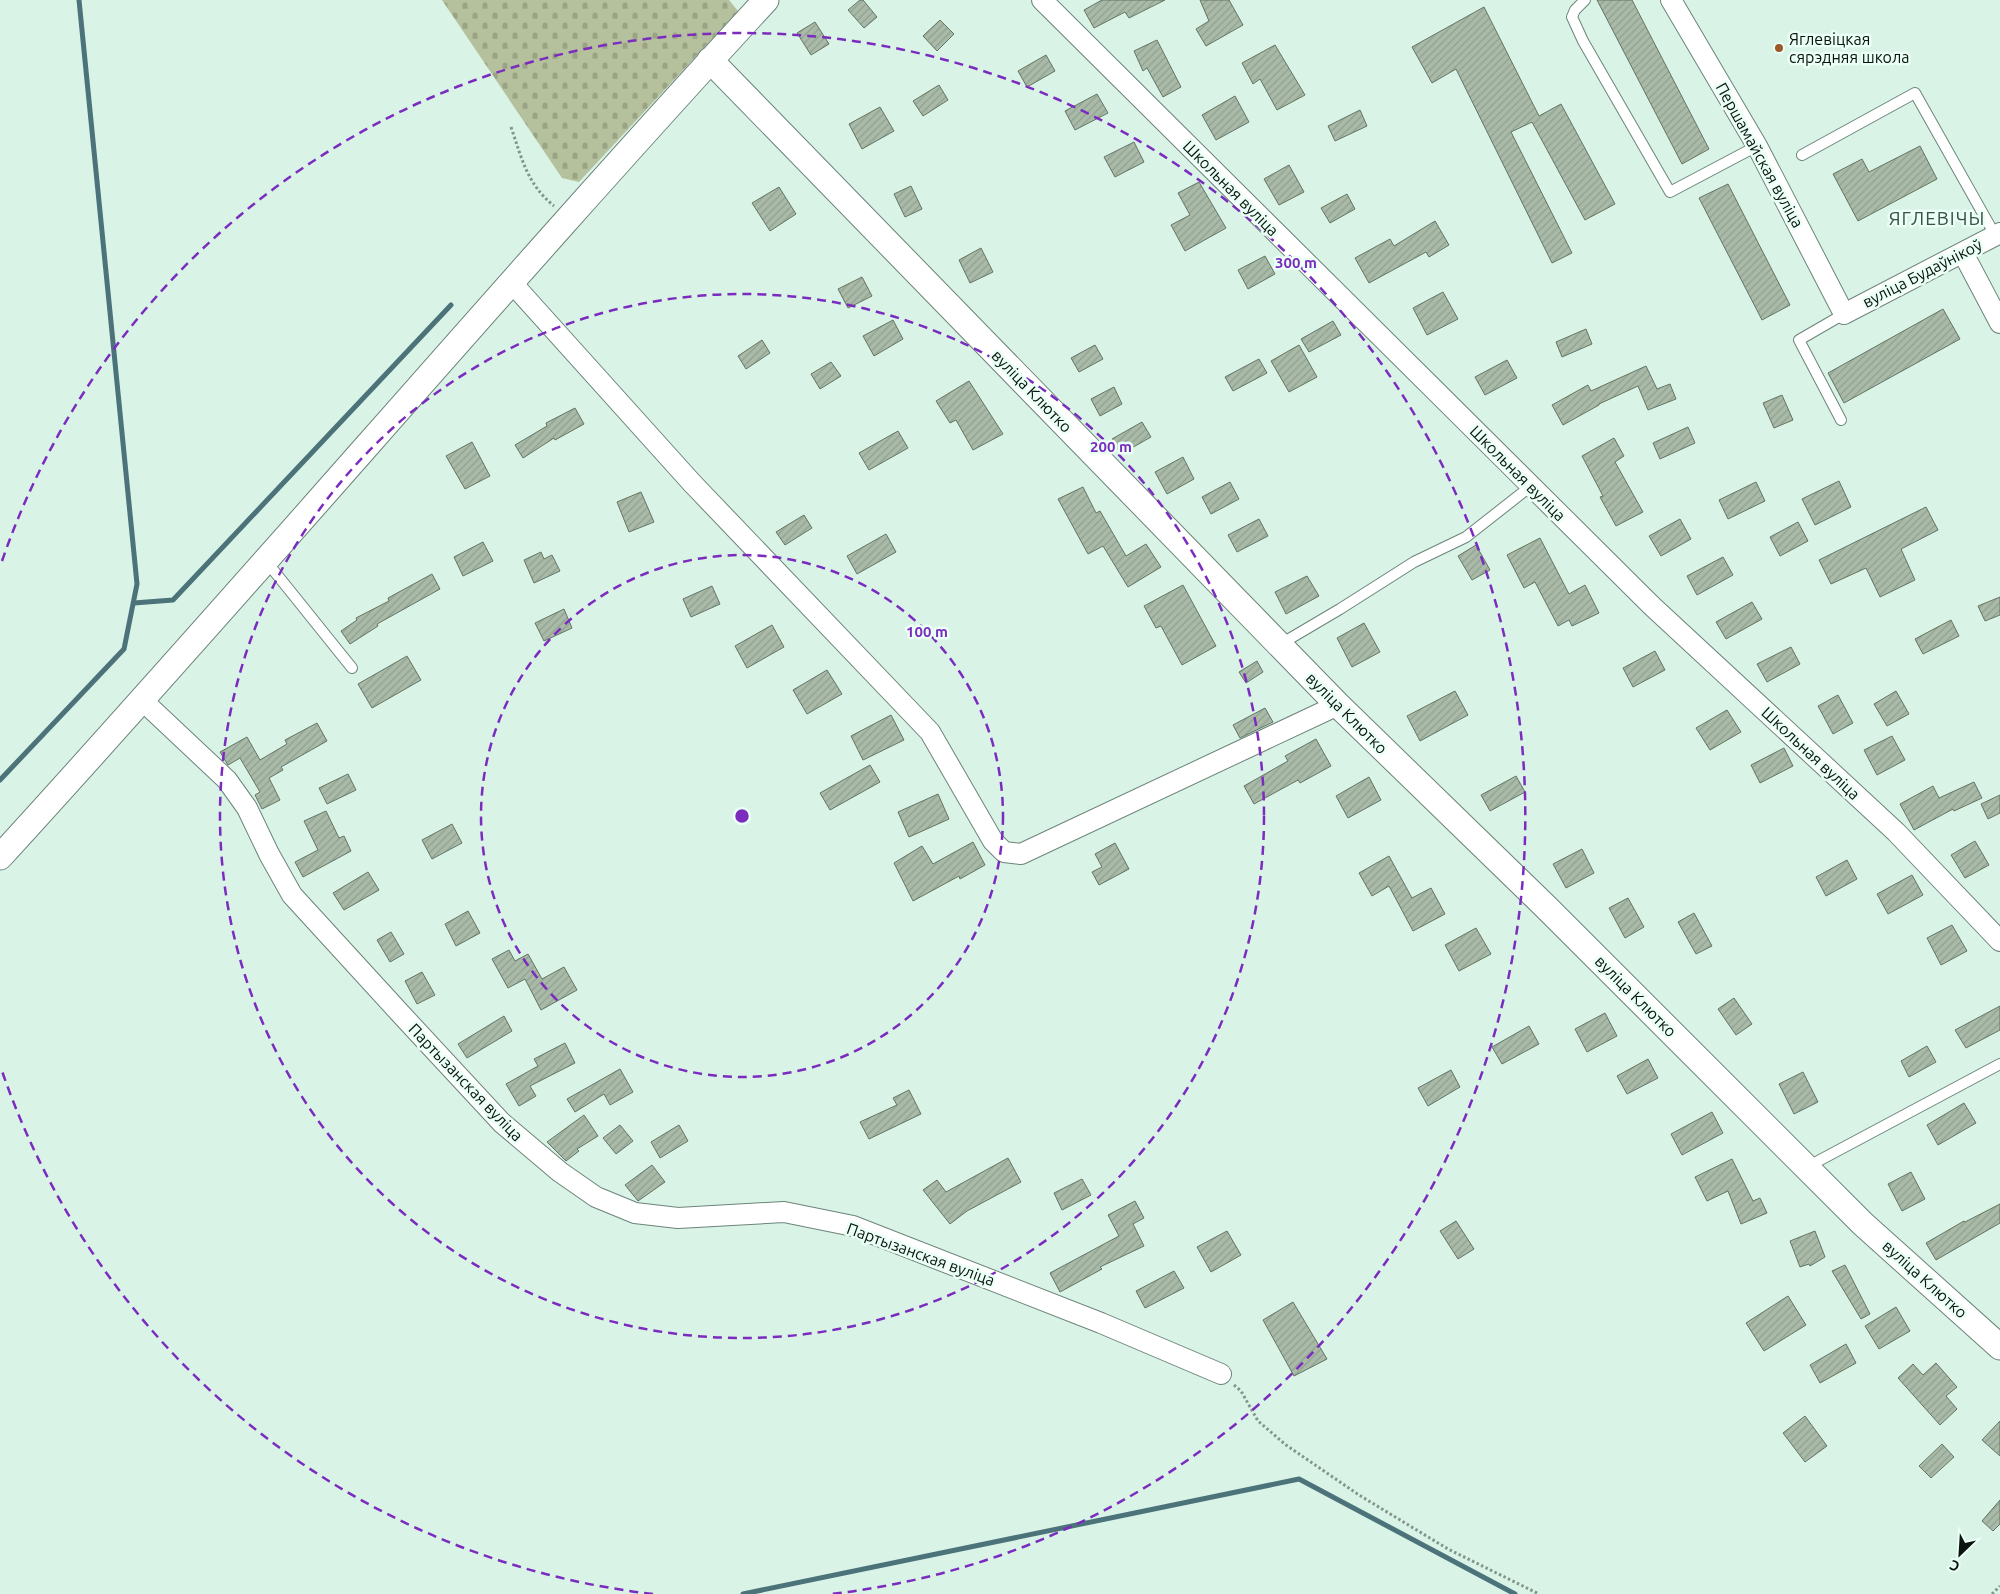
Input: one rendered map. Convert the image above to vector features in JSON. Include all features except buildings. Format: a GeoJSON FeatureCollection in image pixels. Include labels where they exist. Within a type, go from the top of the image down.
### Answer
{"type":"FeatureCollection","features":[{"type":"Feature","properties":{"kind":"street"},"geometry":{"type":"LineString","coordinates":[[0,857],[143,701],[710,60],[766,0]]}},
{"type":"Feature","properties":{"kind":"street","name":"Школьная вуліца"},"geometry":{"type":"LineString","coordinates":[[1042,0],[1652,606],[1896,832],[2000,941]]}},
{"type":"Feature","properties":{"kind":"street","name":"Першамайская вуліца"},"geometry":{"type":"LineString","coordinates":[[1671,0],[1757,146],[1844,314]]}},
{"type":"Feature","properties":{"kind":"street","name":"вуліца Клютко"},"geometry":{"type":"LineString","coordinates":[[710,60],[1338,705],[1548,909],[1863,1224],[2000,1348]]}},
{"type":"Feature","properties":{"kind":"street","name":"вуліца Будаўнікоў"},"geometry":{"type":"LineString","coordinates":[[1844,314],[1998,234]]}},
{"type":"Feature","properties":{"kind":"street"},"geometry":{"type":"LineString","coordinates":[[1963,253],[2000,323]]}},
{"type":"Feature","properties":{"kind":"street"},"geometry":{"type":"LineString","coordinates":[[512,283],[692,483],[930,732],[994,841],[1004,852],[1021,854],[1338,705]]}},
{"type":"Feature","properties":{"kind":"street","name":"Партызанская вуліца"},"geometry":{"type":"LineString","coordinates":[[143,701],[227,780],[247,808],[269,854],[292,895],[502,1123],[560,1172],[596,1197],[634,1213],[678,1218],[784,1212],[853,1226],[1101,1323],[1221,1374]]}},
{"type":"Feature","properties":{"kind":"lane"},"geometry":{"type":"LineString","coordinates":[[1585,0],[1575,10],[1572,17],[1583,41],[1670,192],[1757,146]]}},
{"type":"Feature","properties":{"kind":"lane"},"geometry":{"type":"LineString","coordinates":[[1802,155],[1915,93],[1998,234]]}},
{"type":"Feature","properties":{"kind":"lane"},"geometry":{"type":"LineString","coordinates":[[1841,420],[1799,340],[1844,314]]}},
{"type":"Feature","properties":{"kind":"lane"},"geometry":{"type":"LineString","coordinates":[[1279,645],[1414,562],[1466,537],[1531,486]]}},
{"type":"Feature","properties":{"kind":"lane"},"geometry":{"type":"LineString","coordinates":[[266,561],[352,668]]}},
{"type":"Feature","properties":{"kind":"lane"},"geometry":{"type":"LineString","coordinates":[[1807,1167],[2000,1064]]}},
{"type":"Feature","properties":{"kind":"path"},"geometry":{"type":"LineString","coordinates":[[510,127],[532,184],[544,197],[570,218]]}},
{"type":"Feature","properties":{"kind":"path"},"geometry":{"type":"LineString","coordinates":[[1221,1374],[1241,1391],[1258,1422],[1286,1445],[1359,1495],[1448,1549],[1539,1594]]}},
{"type":"Feature","properties":{"kind":"path"},"geometry":{"type":"LineString","coordinates":[[1992,1594],[2000,1586]]}},
{"type":"Feature","properties":{"kind":"green space"},"geometry":{"type":"Polygon","coordinates":[[[442,0],[729,0],[738,11],[579,182],[562,178],[442,0]]]}},
{"type":"Feature","properties":{"kind":"waterway"},"geometry":{"type":"LineString","coordinates":[[0,780],[124,649],[137,584],[79,0]]}},
{"type":"Feature","properties":{"kind":"waterway"},"geometry":{"type":"LineString","coordinates":[[134,603],[173,600],[451,305]]}},
{"type":"Feature","properties":{"kind":"waterway"},"geometry":{"type":"LineString","coordinates":[[743,1594],[1299,1479],[1515,1594]]}},
{"type":"Feature","properties":{"kind":"place","name":"Яглевіцкая сярэдняя школа"},"geometry":{"type":"Point","coordinates":[1779,48]}},
{"type":"Feature","properties":{"kind":"district","name":"ЯГЛЕВІЧЫ"},"geometry":{"type":"Point","coordinates":[1937,218]}}]}
